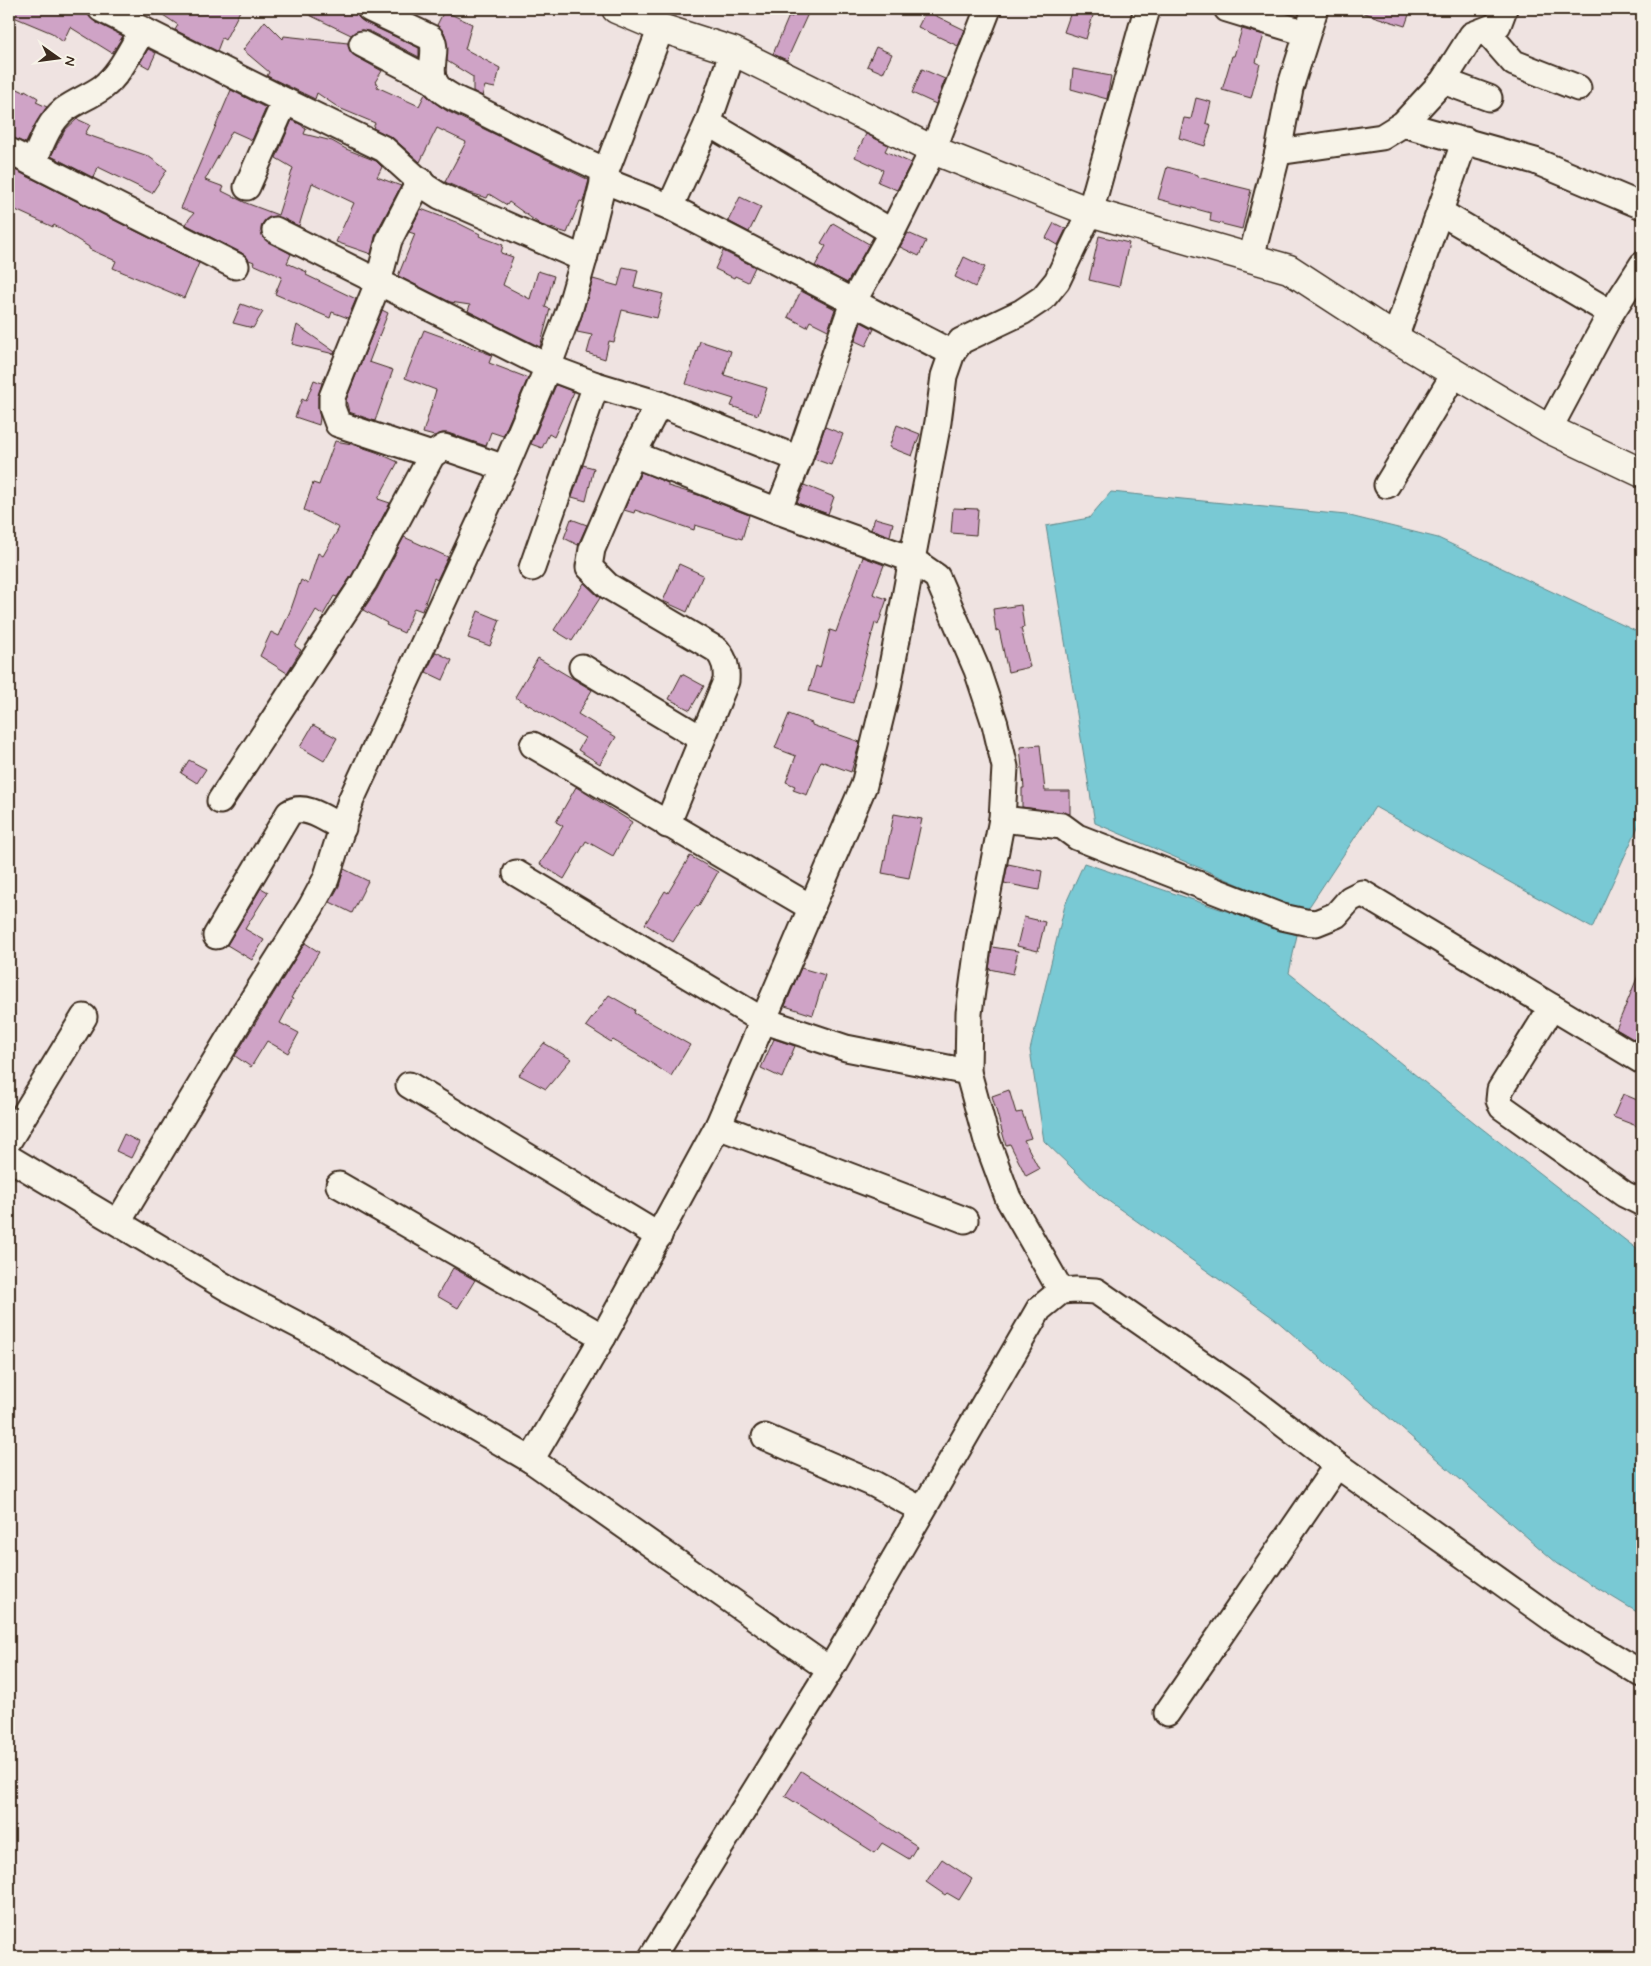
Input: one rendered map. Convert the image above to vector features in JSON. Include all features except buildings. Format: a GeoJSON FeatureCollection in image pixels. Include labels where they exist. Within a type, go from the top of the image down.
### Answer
{"type":"FeatureCollection","features":[{"type":"Feature","properties":{"kind":"main road"},"geometry":{"type":"LineString","coordinates":[[616,9],[661,28],[733,51],[933,150],[1090,212],[1288,269],[1395,338],[1550,429],[1642,473]]}},
{"type":"Feature","properties":{"kind":"street"},"geometry":{"type":"LineString","coordinates":[[101,9],[384,149],[393,159],[440,196],[584,259]]}},
{"type":"Feature","properties":{"kind":"street"},"geometry":{"type":"LineString","coordinates":[[370,9],[431,38],[435,51],[432,65],[435,82]]}},
{"type":"Feature","properties":{"kind":"street"},"geometry":{"type":"LineString","coordinates":[[778,511],[799,459],[853,302],[892,232],[933,150],[988,9]]}},
{"type":"Feature","properties":{"kind":"street"},"geometry":{"type":"LineString","coordinates":[[531,1460],[603,1337],[718,1126],[864,785],[888,687],[938,422],[944,376],[952,353],[961,341],[1022,312],[1043,298],[1057,280],[1090,212],[1147,9]]}},
{"type":"Feature","properties":{"kind":"street"},"geometry":{"type":"LineString","coordinates":[[1227,9],[1306,33]]}},
{"type":"Feature","properties":{"kind":"street"},"geometry":{"type":"LineString","coordinates":[[1251,258],[1278,152],[1290,88],[1315,9]]}},
{"type":"Feature","properties":{"kind":"street"},"geometry":{"type":"LineString","coordinates":[[1278,152],[1382,137],[1403,124],[1443,81],[1472,35],[1498,25],[1504,9]]}},
{"type":"Feature","properties":{"kind":"street"},"geometry":{"type":"LineString","coordinates":[[118,1222],[244,1013],[312,907],[326,879],[344,828],[351,800],[505,468],[548,366],[569,311],[584,259],[604,175],[661,28]]}},
{"type":"Feature","properties":{"kind":"street"},"geometry":{"type":"LineString","coordinates":[[33,162],[57,117],[73,105],[104,87],[118,70],[143,30]]}},
{"type":"Feature","properties":{"kind":"street"},"geometry":{"type":"LineString","coordinates":[[1486,30],[1514,63],[1578,88]]}},
{"type":"Feature","properties":{"kind":"street"},"geometry":{"type":"LineString","coordinates":[[362,44],[435,82],[445,93],[952,353]]}},
{"type":"Feature","properties":{"kind":"street"},"geometry":{"type":"LineString","coordinates":[[670,208],[708,123],[733,51]]}},
{"type":"Feature","properties":{"kind":"street"},"geometry":{"type":"LineString","coordinates":[[1443,81],[1489,98]]}},
{"type":"Feature","properties":{"kind":"street"},"geometry":{"type":"LineString","coordinates":[[247,187],[285,101]]}},
{"type":"Feature","properties":{"kind":"street"},"geometry":{"type":"LineString","coordinates":[[708,123],[892,232]]}},
{"type":"Feature","properties":{"kind":"street"},"geometry":{"type":"LineString","coordinates":[[1403,124],[1535,161],[1642,206]]}},
{"type":"Feature","properties":{"kind":"street"},"geometry":{"type":"LineString","coordinates":[[1395,338],[1464,140]]}},
{"type":"Feature","properties":{"kind":"street"},"geometry":{"type":"LineString","coordinates":[[9,151],[236,266]]}},
{"type":"Feature","properties":{"kind":"street"},"geometry":{"type":"LineString","coordinates":[[420,180],[389,240],[378,283],[332,396],[332,408],[338,424],[432,456]]}},
{"type":"Feature","properties":{"kind":"street"},"geometry":{"type":"LineString","coordinates":[[1440,212],[1610,312]]}},
{"type":"Feature","properties":{"kind":"street"},"geometry":{"type":"LineString","coordinates":[[275,230],[378,283],[548,366],[596,385],[659,404],[799,459]]}},
{"type":"Feature","properties":{"kind":"street"},"geometry":{"type":"LineString","coordinates":[[1550,429],[1610,312],[1642,265]]}},
{"type":"Feature","properties":{"kind":"street"},"geometry":{"type":"LineString","coordinates":[[1387,485],[1455,373]]}},
{"type":"Feature","properties":{"kind":"street"},"geometry":{"type":"LineString","coordinates":[[532,568],[596,385]]}},
{"type":"Feature","properties":{"kind":"street"},"geometry":{"type":"LineString","coordinates":[[659,404],[634,454],[592,549],[589,567],[608,586],[717,650],[724,660],[727,670],[726,681],[667,825]]}},
{"type":"Feature","properties":{"kind":"street"},"geometry":{"type":"LineString","coordinates":[[220,801],[364,582],[432,456],[444,446],[505,468]]}},
{"type":"Feature","properties":{"kind":"street"},"geometry":{"type":"LineString","coordinates":[[634,454],[778,511],[911,559],[937,577],[977,670],[1005,767],[1002,819],[977,948],[969,1012],[968,1072],[987,1141],[1008,1198],[1061,1291]]}},
{"type":"Feature","properties":{"kind":"street"},"geometry":{"type":"LineString","coordinates":[[582,667],[702,739]]}},
{"type":"Feature","properties":{"kind":"street"},"geometry":{"type":"LineString","coordinates":[[533,745],[812,908]]}},
{"type":"Feature","properties":{"kind":"street"},"geometry":{"type":"LineString","coordinates":[[216,936],[293,809],[304,809],[344,828]]}},
{"type":"Feature","properties":{"kind":"street"},"geometry":{"type":"LineString","coordinates":[[1002,819],[1062,826],[1077,837],[1282,917],[1305,922],[1316,922],[1336,915],[1350,899],[1362,893],[1642,1061]]}},
{"type":"Feature","properties":{"kind":"street"},"geometry":{"type":"LineString","coordinates":[[516,873],[762,1020],[846,1048],[968,1072]]}},
{"type":"Feature","properties":{"kind":"street"},"geometry":{"type":"LineString","coordinates":[[1552,1007],[1500,1090],[1499,1100],[1502,1107],[1624,1194],[1642,1203]]}},
{"type":"Feature","properties":{"kind":"street"},"geometry":{"type":"LineString","coordinates":[[9,1140],[84,1017]]}},
{"type":"Feature","properties":{"kind":"street"},"geometry":{"type":"LineString","coordinates":[[409,1085],[659,1236]]}},
{"type":"Feature","properties":{"kind":"street"},"geometry":{"type":"LineString","coordinates":[[718,1126],[965,1220]]}},
{"type":"Feature","properties":{"kind":"street"},"geometry":{"type":"LineString","coordinates":[[9,1158],[229,1289],[306,1329],[531,1460],[830,1670]]}},
{"type":"Feature","properties":{"kind":"street"},"geometry":{"type":"LineString","coordinates":[[339,1185],[603,1337]]}},
{"type":"Feature","properties":{"kind":"street"},"geometry":{"type":"LineString","coordinates":[[652,1957],[830,1670],[1039,1309],[1061,1291],[1096,1291],[1242,1392],[1338,1465],[1560,1624],[1642,1674]]}},
{"type":"Feature","properties":{"kind":"street"},"geometry":{"type":"LineString","coordinates":[[766,1437],[874,1484],[922,1510]]}},
{"type":"Feature","properties":{"kind":"street"},"geometry":{"type":"LineString","coordinates":[[1167,1713],[1338,1465]]}},
{"type":"Feature","properties":{"kind":"water"},"geometry":{"type":"Polygon","coordinates":[[[1111,492],[1346,515],[1438,538],[1642,634],[1642,818],[1592,928],[1375,807],[1305,913],[1095,823],[1046,526],[1089,518],[1111,492]]]}},
{"type":"Feature","properties":{"kind":"water"},"geometry":{"type":"Polygon","coordinates":[[[1084,863],[1297,935],[1289,973],[1480,1127],[1638,1250],[1642,1258],[1642,1615],[1558,1564],[1275,1319],[1100,1195],[1044,1141],[1030,1050],[1065,905],[1084,863]]]}}]}
